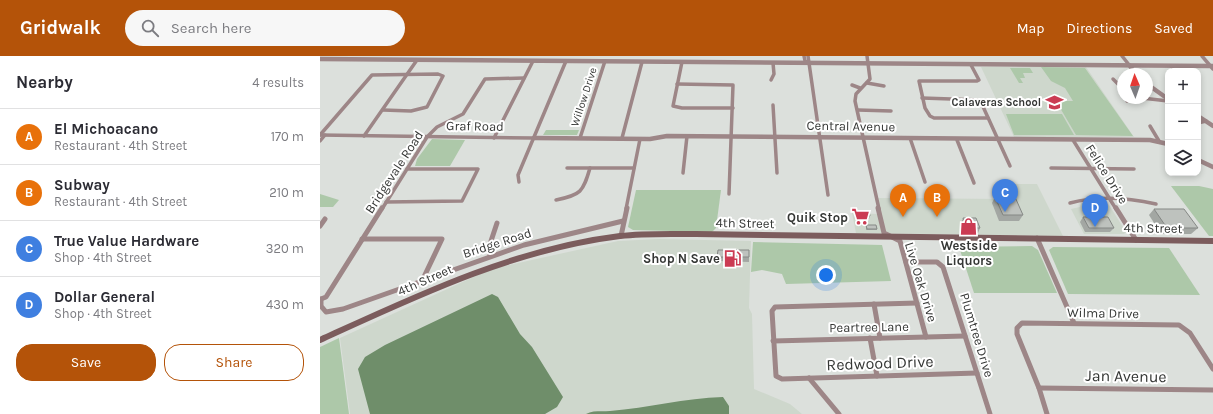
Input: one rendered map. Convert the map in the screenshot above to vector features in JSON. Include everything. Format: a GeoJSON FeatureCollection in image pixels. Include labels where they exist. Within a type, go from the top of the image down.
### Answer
{"type":"FeatureCollection","features":[{"type":"Feature","properties":{"kind":"main road","name":"4th Street"},"geometry":{"type":"LineString","coordinates":[[320,340],[438,286],[484,268],[540,251],[576,243],[621,236],[696,234],[1213,241]]}},
{"type":"Feature","properties":{"kind":"street"},"geometry":{"type":"LineString","coordinates":[[804,56],[805,61],[808,63]]}},
{"type":"Feature","properties":{"kind":"street"},"geometry":{"type":"LineString","coordinates":[[808,56],[828,195]]}},
{"type":"Feature","properties":{"kind":"street"},"geometry":{"type":"LineString","coordinates":[[867,56],[870,75],[867,83],[860,88],[855,95],[884,233],[891,237]]}},
{"type":"Feature","properties":{"kind":"street"},"geometry":{"type":"LineString","coordinates":[[1122,56],[1130,66]]}},
{"type":"Feature","properties":{"kind":"street"},"geometry":{"type":"LineString","coordinates":[[1202,56],[1212,67]]}},
{"type":"Feature","properties":{"kind":"street"},"geometry":{"type":"LineString","coordinates":[[320,59],[1212,67]]}},
{"type":"Feature","properties":{"kind":"street"},"geometry":{"type":"LineString","coordinates":[[364,136],[417,60]]}},
{"type":"Feature","properties":{"kind":"street"},"geometry":{"type":"LineString","coordinates":[[494,138],[533,61]]}},
{"type":"Feature","properties":{"kind":"street"},"geometry":{"type":"LineString","coordinates":[[519,182],[518,174],[566,61]]}},
{"type":"Feature","properties":{"kind":"street","name":"Willow Drive"},"geometry":{"type":"LineString","coordinates":[[580,138],[605,61]]}},
{"type":"Feature","properties":{"kind":"street"},"geometry":{"type":"LineString","coordinates":[[622,138],[642,62]]}},
{"type":"Feature","properties":{"kind":"street"},"geometry":{"type":"LineString","coordinates":[[682,62],[673,103],[676,108],[733,108]]}},
{"type":"Feature","properties":{"kind":"street"},"geometry":{"type":"LineString","coordinates":[[771,80],[774,74],[773,63]]}},
{"type":"Feature","properties":{"kind":"street"},"geometry":{"type":"LineString","coordinates":[[971,65],[979,80],[977,81],[919,81],[925,109],[930,117],[934,118],[988,118]]}},
{"type":"Feature","properties":{"kind":"street"},"geometry":{"type":"LineString","coordinates":[[320,141],[322,135],[372,75],[441,74],[443,77],[427,107],[423,109],[383,110]]}},
{"type":"Feature","properties":{"kind":"street","name":"Bridgevale Road"},"geometry":{"type":"LineString","coordinates":[[320,299],[326,297],[427,137],[437,127],[454,120],[463,114],[485,79],[524,78]]}},
{"type":"Feature","properties":{"kind":"street"},"geometry":{"type":"LineString","coordinates":[[1113,79],[1117,83]]}},
{"type":"Feature","properties":{"kind":"street"},"geometry":{"type":"LineString","coordinates":[[867,83],[884,86]]}},
{"type":"Feature","properties":{"kind":"street"},"geometry":{"type":"LineString","coordinates":[[677,84],[733,86],[729,194]]}},
{"type":"Feature","properties":{"kind":"street"},"geometry":{"type":"LineString","coordinates":[[852,85],[860,88]]}},
{"type":"Feature","properties":{"kind":"street"},"geometry":{"type":"LineString","coordinates":[[1153,89],[1165,98]]}},
{"type":"Feature","properties":{"kind":"street"},"geometry":{"type":"LineString","coordinates":[[922,98],[976,98],[983,103],[988,118],[1010,166]]}},
{"type":"Feature","properties":{"kind":"street"},"geometry":{"type":"LineString","coordinates":[[1153,101],[1165,100]]}},
{"type":"Feature","properties":{"kind":"street"},"geometry":{"type":"LineString","coordinates":[[773,105],[777,173]]}},
{"type":"Feature","properties":{"kind":"street"},"geometry":{"type":"LineString","coordinates":[[858,110],[891,111]]}},
{"type":"Feature","properties":{"kind":"street"},"geometry":{"type":"LineString","coordinates":[[1201,118],[1213,126]]}},
{"type":"Feature","properties":{"kind":"street"},"geometry":{"type":"LineString","coordinates":[[1201,122],[1206,121]]}},
{"type":"Feature","properties":{"kind":"street"},"geometry":{"type":"LineString","coordinates":[[1150,126],[1159,141]]}},
{"type":"Feature","properties":{"kind":"street","name":"Graf Road"},"geometry":{"type":"LineString","coordinates":[[322,135],[534,138]]}},
{"type":"Feature","properties":{"kind":"street"},"geometry":{"type":"LineString","coordinates":[[682,173],[687,136]]}},
{"type":"Feature","properties":{"kind":"street","name":"Central Avenue"},"geometry":{"type":"LineString","coordinates":[[534,138],[640,139],[687,136],[819,136],[956,140],[998,139],[1159,141],[1165,143]]}},
{"type":"Feature","properties":{"kind":"street"},"geometry":{"type":"LineString","coordinates":[[910,138],[925,182]]}},
{"type":"Feature","properties":{"kind":"street"},"geometry":{"type":"LineString","coordinates":[[621,236],[640,139]]}},
{"type":"Feature","properties":{"kind":"street"},"geometry":{"type":"LineString","coordinates":[[956,140],[974,183]]}},
{"type":"Feature","properties":{"kind":"street","name":"Felice Drive"},"geometry":{"type":"LineString","coordinates":[[1073,140],[1136,240]]}},
{"type":"Feature","properties":{"kind":"street"},"geometry":{"type":"LineString","coordinates":[[1201,162],[1213,168]]}},
{"type":"Feature","properties":{"kind":"street"},"geometry":{"type":"LineString","coordinates":[[386,202],[462,201],[478,168],[407,169]]}},
{"type":"Feature","properties":{"kind":"street"},"geometry":{"type":"LineString","coordinates":[[567,168],[634,168]]}},
{"type":"Feature","properties":{"kind":"street"},"geometry":{"type":"LineString","coordinates":[[556,200],[575,196],[581,193],[590,168]]}},
{"type":"Feature","properties":{"kind":"street"},"geometry":{"type":"LineString","coordinates":[[1051,168],[1134,169]]}},
{"type":"Feature","properties":{"kind":"street"},"geometry":{"type":"LineString","coordinates":[[1070,203],[1082,200],[1110,200],[1144,201],[1156,204]]}},
{"type":"Feature","properties":{"kind":"street"},"geometry":{"type":"LineString","coordinates":[[320,226],[325,219]]}},
{"type":"Feature","properties":{"kind":"street","name":"Bridge Road"},"geometry":{"type":"LineString","coordinates":[[320,299],[321,306],[326,312],[332,311],[422,281],[490,256],[554,237],[623,221]]}},
{"type":"Feature","properties":{"kind":"street"},"geometry":{"type":"LineString","coordinates":[[490,256],[491,241],[497,223]]}},
{"type":"Feature","properties":{"kind":"street","name":"Live Oak Drive"},"geometry":{"type":"LineString","coordinates":[[891,237],[900,241],[926,337]]}},
{"type":"Feature","properties":{"kind":"street"},"geometry":{"type":"LineString","coordinates":[[1037,238],[1074,324]]}},
{"type":"Feature","properties":{"kind":"street"},"geometry":{"type":"LineString","coordinates":[[362,239],[442,239],[422,281]]}},
{"type":"Feature","properties":{"kind":"street","name":"Plumtree Drive"},"geometry":{"type":"LineString","coordinates":[[906,262],[933,262],[941,264],[966,336],[990,414]]}},
{"type":"Feature","properties":{"kind":"street"},"geometry":{"type":"LineString","coordinates":[[773,341],[772,309],[775,306],[917,303]]}},
{"type":"Feature","properties":{"kind":"street"},"geometry":{"type":"LineString","coordinates":[[874,304],[880,338]]}},
{"type":"Feature","properties":{"kind":"street","name":"Wilma Drive"},"geometry":{"type":"LineString","coordinates":[[1039,388],[1017,334],[1019,325],[1028,323],[1174,325],[1186,329],[1194,338],[1213,369]]}},
{"type":"Feature","properties":{"kind":"street","name":"Peartree Lane"},"geometry":{"type":"LineString","coordinates":[[773,341],[966,336]]}},
{"type":"Feature","properties":{"kind":"street"},"geometry":{"type":"LineString","coordinates":[[870,338],[877,376]]}},
{"type":"Feature","properties":{"kind":"street","name":"Redwood Drive"},"geometry":{"type":"LineString","coordinates":[[773,341],[775,373],[776,376],[784,379],[977,373]]}},
{"type":"Feature","properties":{"kind":"street"},"geometry":{"type":"LineString","coordinates":[[809,378],[839,414]]}},
{"type":"Feature","properties":{"kind":"street"},"geometry":{"type":"LineString","coordinates":[[1039,388],[1046,414]]}},
{"type":"Feature","properties":{"kind":"street","name":"Jan Avenue"},"geometry":{"type":"LineString","coordinates":[[1039,388],[1213,390]]}},
{"type":"Feature","properties":{"kind":"shaded area","name":"Calaveras School"},"geometry":{"type":"Polygon","coordinates":[[[981,67],[1086,67],[1134,137],[1014,137],[981,67]]]}},
{"type":"Feature","properties":{"kind":"shaded area"},"geometry":{"type":"Polygon","coordinates":[[[1041,67],[1085,68],[1133,136],[1076,135],[1056,101],[1073,101],[1065,88],[1051,81],[1041,67]]]}},
{"type":"Feature","properties":{"kind":"shaded area"},"geometry":{"type":"Polygon","coordinates":[[[1010,68],[1030,68],[1033,73],[1023,73],[1025,78],[1020,78],[1023,83],[1019,83],[1010,68]]]}},
{"type":"Feature","properties":{"kind":"shaded area"},"geometry":{"type":"Polygon","coordinates":[[[1006,114],[1062,114],[1074,135],[1014,135],[1006,114]]]}},
{"type":"Feature","properties":{"kind":"shaded area"},"geometry":{"type":"Polygon","coordinates":[[[546,130],[579,130],[577,135],[543,135],[546,130]]]}},
{"type":"Feature","properties":{"kind":"shaded area"},"geometry":{"type":"Polygon","coordinates":[[[432,139],[465,140],[450,166],[415,166],[417,159],[432,139]]]}},
{"type":"Feature","properties":{"kind":"shaded area"},"geometry":{"type":"Polygon","coordinates":[[[1003,184],[1037,184],[1063,236],[856,233],[852,213],[878,214],[875,198],[1009,199],[1003,184]]]}},
{"type":"Feature","properties":{"kind":"shaded area"},"geometry":{"type":"Polygon","coordinates":[[[1171,186],[1199,186],[1213,189],[1213,236],[1209,236],[1171,186]]]}},
{"type":"Feature","properties":{"kind":"shaded area"},"geometry":{"type":"Polygon","coordinates":[[[636,190],[721,190],[716,228],[712,232],[633,230],[628,227],[636,190]]]}},
{"type":"Feature","properties":{"kind":"shaded area"},"geometry":{"type":"Polygon","coordinates":[[[320,194],[339,200],[333,207],[320,207],[320,194]]]}},
{"type":"Feature","properties":{"kind":"shaded area"},"geometry":{"type":"Polygon","coordinates":[[[1081,203],[1105,203],[1109,205],[1126,232],[1124,234],[1084,234],[1071,209],[1080,207],[1081,203]]]}},
{"type":"Feature","properties":{"kind":"shaded area"},"geometry":{"type":"Polygon","coordinates":[[[659,239],[751,241],[749,308],[752,314],[754,389],[790,404],[802,414],[350,414],[340,338],[491,269],[618,241],[659,239]]]}},
{"type":"Feature","properties":{"kind":"shaded area"},"geometry":{"type":"Polygon","coordinates":[[[753,242],[882,245],[891,281],[786,284],[782,274],[762,270],[751,272],[753,242]]]}},
{"type":"Feature","properties":{"kind":"shaded area"},"geometry":{"type":"Polygon","coordinates":[[[1032,246],[1038,250],[1057,293],[974,293],[959,247],[1032,246]]]}},
{"type":"Feature","properties":{"kind":"shaded area"},"geometry":{"type":"Polygon","coordinates":[[[1053,247],[1169,248],[1200,295],[1068,294],[1049,250],[1053,247]]]}},
{"type":"Feature","properties":{"kind":"shaded area"},"geometry":{"type":"Polygon","coordinates":[[[492,294],[498,297],[520,334],[532,347],[563,397],[557,407],[545,414],[370,414],[358,369],[365,357],[385,345],[492,294]]]}},
{"type":"Feature","properties":{"kind":"shaded area"},"geometry":{"type":"Polygon","coordinates":[[[339,338],[349,414],[320,414],[320,347],[339,338]]]}},
{"type":"Feature","properties":{"kind":"shaded area"},"geometry":{"type":"Polygon","coordinates":[[[723,397],[729,406],[729,414],[586,414],[624,410],[695,399],[723,397]]]}},
{"type":"Feature","properties":{"kind":"building"},"geometry":{"type":"Polygon","coordinates":[[[995,197],[1015,197],[1023,215],[1003,215],[995,197]]]}},
{"type":"Feature","properties":{"kind":"building"},"geometry":{"type":"Polygon","coordinates":[[[1154,209],[1184,209],[1198,228],[1167,228],[1154,209]]]}},
{"type":"Feature","properties":{"kind":"building"},"geometry":{"type":"Polygon","coordinates":[[[855,211],[869,211],[870,216],[855,216],[855,211]]]}},
{"type":"Feature","properties":{"kind":"building"},"geometry":{"type":"Polygon","coordinates":[[[1083,217],[1108,217],[1114,228],[1089,228],[1083,217]]]}},
{"type":"Feature","properties":{"kind":"building"},"geometry":{"type":"Polygon","coordinates":[[[963,218],[976,218],[980,228],[967,228],[963,218]]]}},
{"type":"Feature","properties":{"kind":"building"},"geometry":{"type":"Polygon","coordinates":[[[866,225],[876,225],[877,229],[867,229],[866,225]]]}},
{"type":"Feature","properties":{"kind":"building"},"geometry":{"type":"Polygon","coordinates":[[[718,250],[749,250],[749,257],[717,257],[718,250]]]}},
{"type":"Feature","properties":{"kind":"place","name":"Calaveras School"},"geometry":{"type":"Point","coordinates":[1054,102]}},
{"type":"Feature","properties":{"kind":"place","name":"True Value Hardware"},"geometry":{"type":"Point","coordinates":[1005,212]}},
{"type":"Feature","properties":{"kind":"place","name":"Quik Stop"},"geometry":{"type":"Point","coordinates":[861,217]}},
{"type":"Feature","properties":{"kind":"place","name":"El Michoacano"},"geometry":{"type":"Point","coordinates":[903,217]}},
{"type":"Feature","properties":{"kind":"place","name":"Subway"},"geometry":{"type":"Point","coordinates":[937,217]}},
{"type":"Feature","properties":{"kind":"place","name":"Westside Liquors"},"geometry":{"type":"Point","coordinates":[969,226]}},
{"type":"Feature","properties":{"kind":"place","name":"Dollar General"},"geometry":{"type":"Point","coordinates":[1095,227]}},
{"type":"Feature","properties":{"kind":"place","name":"Shop N Save"},"geometry":{"type":"Point","coordinates":[733,258]}}]}
